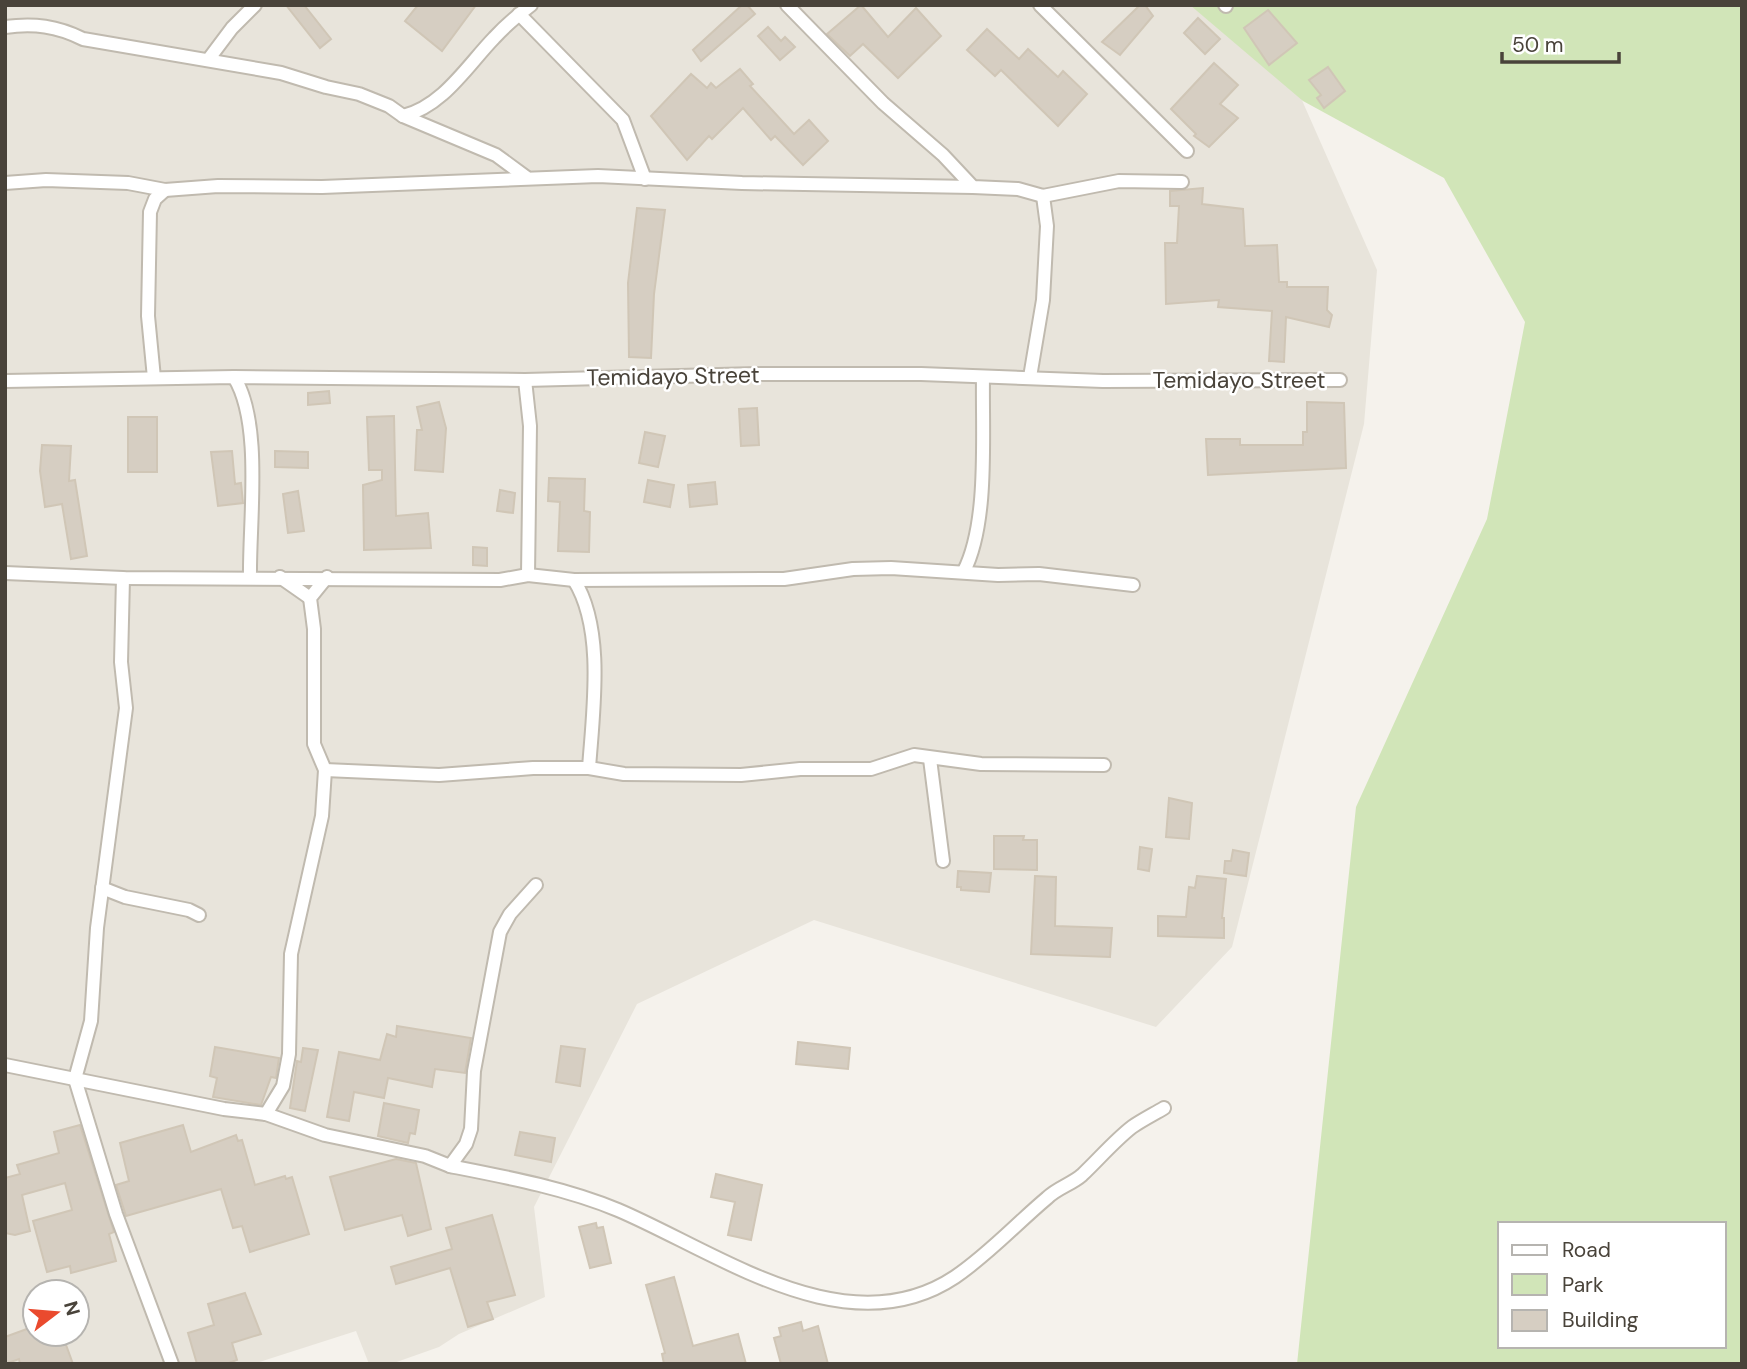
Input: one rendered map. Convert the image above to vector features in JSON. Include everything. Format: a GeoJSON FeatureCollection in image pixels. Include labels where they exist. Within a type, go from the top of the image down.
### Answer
{"type":"FeatureCollection","features":[{"type":"Feature","properties":{"kind":"street"},"geometry":{"type":"LineString","coordinates":[[208,60],[255,5]]}},
{"type":"Feature","properties":{"kind":"street"},"geometry":{"type":"LineString","coordinates":[[403,116],[420,112],[430,104],[531,5]]}},
{"type":"Feature","properties":{"kind":"street"},"geometry":{"type":"LineString","coordinates":[[787,5],[883,103],[943,155],[973,187]]}},
{"type":"Feature","properties":{"kind":"street"},"geometry":{"type":"LineString","coordinates":[[1040,5],[1187,151]]}},
{"type":"Feature","properties":{"kind":"street"},"geometry":{"type":"LineString","coordinates":[[519,15],[623,120],[645,179]]}},
{"type":"Feature","properties":{"kind":"street"},"geometry":{"type":"LineString","coordinates":[[5,27],[43,25],[62,29],[83,39],[281,72],[326,87],[359,94],[388,106],[403,116],[496,155],[526,177]]}},
{"type":"Feature","properties":{"kind":"street"},"geometry":{"type":"LineString","coordinates":[[5,183],[46,180],[128,183],[165,190],[218,186],[350,186],[526,177],[973,187],[1018,189],[1043,196],[1119,181],[1182,181]]}},
{"type":"Feature","properties":{"kind":"street"},"geometry":{"type":"LineString","coordinates":[[154,377],[148,316],[150,212],[155,199],[165,190]]}},
{"type":"Feature","properties":{"kind":"street"},"geometry":{"type":"LineString","coordinates":[[1030,377],[1043,300],[1047,226],[1043,196]]}},
{"type":"Feature","properties":{"kind":"street","name":"Temidayo Street"},"geometry":{"type":"LineString","coordinates":[[5,381],[154,377],[525,380],[757,374],[1030,377],[1103,381],[1340,380]]}},
{"type":"Feature","properties":{"kind":"street"},"geometry":{"type":"LineString","coordinates":[[234,377],[247,404],[252,471],[250,577]]}},
{"type":"Feature","properties":{"kind":"street"},"geometry":{"type":"LineString","coordinates":[[964,571],[974,552],[979,524],[983,377]]}},
{"type":"Feature","properties":{"kind":"street"},"geometry":{"type":"LineString","coordinates":[[525,380],[530,426],[528,575]]}},
{"type":"Feature","properties":{"kind":"street"},"geometry":{"type":"LineString","coordinates":[[5,573],[123,578],[500,580],[528,575],[574,580],[784,579],[878,568],[998,575],[1039,574],[1133,585]]}},
{"type":"Feature","properties":{"kind":"street"},"geometry":{"type":"LineString","coordinates":[[280,577],[310,598]]}},
{"type":"Feature","properties":{"kind":"street"},"geometry":{"type":"LineString","coordinates":[[266,1114],[283,1086],[289,1054],[291,954],[322,816],[326,771],[314,744],[314,629],[310,598],[327,577]]}},
{"type":"Feature","properties":{"kind":"street"},"geometry":{"type":"LineString","coordinates":[[123,578],[121,662],[126,708],[102,888],[91,1021],[75,1079],[116,1214],[173,1364]]}},
{"type":"Feature","properties":{"kind":"street"},"geometry":{"type":"LineString","coordinates":[[574,580],[587,604],[591,627],[594,700],[589,768]]}},
{"type":"Feature","properties":{"kind":"street"},"geometry":{"type":"LineString","coordinates":[[326,771],[439,775],[533,768],[589,768],[624,774],[741,775],[800,769],[871,769],[914,755],[981,764],[1104,765]]}},
{"type":"Feature","properties":{"kind":"street"},"geometry":{"type":"LineString","coordinates":[[930,759],[943,861]]}},
{"type":"Feature","properties":{"kind":"street"},"geometry":{"type":"LineString","coordinates":[[450,1166],[466,1144],[471,1129],[474,1071],[500,932],[510,915],[536,885]]}},
{"type":"Feature","properties":{"kind":"street"},"geometry":{"type":"LineString","coordinates":[[102,888],[125,897],[189,910],[199,915]]}},
{"type":"Feature","properties":{"kind":"street"},"geometry":{"type":"LineString","coordinates":[[5,1065],[224,1109],[266,1114],[325,1135],[425,1156],[450,1166],[526,1181],[616,1209],[752,1276],[833,1302],[888,1301],[923,1293],[954,1278],[1019,1226],[1048,1196],[1080,1177],[1132,1127],[1164,1108]]}},
{"type":"Feature","properties":{"kind":"shaded area"},"geometry":{"type":"Polygon","coordinates":[[[5,5],[1191,5],[1301,98],[1377,270],[1364,424],[1232,947],[1156,1027],[814,920],[637,1004],[534,1207],[545,1297],[459,1334],[439,1347],[391,1364],[369,1364],[356,1331],[253,1364],[5,1364],[5,5]]]}},
{"type":"Feature","properties":{"kind":"green space"},"geometry":{"type":"Polygon","coordinates":[[[1190,5],[1742,5],[1742,1364],[1297,1364],[1356,807],[1487,519],[1525,322],[1444,178],[1303,101],[1190,5]]]}},
{"type":"Feature","properties":{"kind":"building"},"geometry":{"type":"Polygon","coordinates":[[[286,5],[304,5],[331,39],[320,48],[286,5]]]}},
{"type":"Feature","properties":{"kind":"building"},"geometry":{"type":"Polygon","coordinates":[[[418,5],[476,5],[442,51],[405,21],[418,5]]]}},
{"type":"Feature","properties":{"kind":"building"},"geometry":{"type":"Polygon","coordinates":[[[742,5],[747,5],[755,14],[701,61],[693,50],[742,5]]]}},
{"type":"Feature","properties":{"kind":"building"},"geometry":{"type":"Polygon","coordinates":[[[861,5],[888,37],[916,8],[941,36],[898,78],[863,44],[850,56],[827,34],[861,5]]]}},
{"type":"Feature","properties":{"kind":"building"},"geometry":{"type":"Polygon","coordinates":[[[1140,5],[1145,5],[1153,16],[1120,55],[1102,42],[1140,5]]]}},
{"type":"Feature","properties":{"kind":"building"},"geometry":{"type":"Polygon","coordinates":[[[1268,10],[1297,43],[1269,65],[1244,28],[1268,10]]]}},
{"type":"Feature","properties":{"kind":"building"},"geometry":{"type":"Polygon","coordinates":[[[1198,18],[1220,39],[1205,54],[1184,33],[1198,18]]]}},
{"type":"Feature","properties":{"kind":"building"},"geometry":{"type":"Polygon","coordinates":[[[768,27],[781,41],[785,37],[795,47],[780,60],[758,36],[768,27]]]}},
{"type":"Feature","properties":{"kind":"building"},"geometry":{"type":"Polygon","coordinates":[[[987,29],[1019,59],[1028,49],[1058,77],[1063,71],[1087,94],[1058,126],[1001,70],[995,76],[967,50],[987,29]]]}},
{"type":"Feature","properties":{"kind":"building"},"geometry":{"type":"Polygon","coordinates":[[[1214,63],[1238,85],[1220,104],[1238,118],[1209,147],[1194,136],[1196,134],[1171,109],[1214,63]]]}},
{"type":"Feature","properties":{"kind":"building"},"geometry":{"type":"Polygon","coordinates":[[[1328,67],[1345,91],[1324,108],[1317,98],[1321,95],[1309,80],[1328,67]]]}},
{"type":"Feature","properties":{"kind":"building"},"geometry":{"type":"Polygon","coordinates":[[[740,69],[753,84],[750,86],[794,134],[809,120],[828,141],[803,165],[775,136],[771,140],[743,108],[712,139],[709,136],[687,160],[651,116],[691,74],[707,88],[711,83],[716,88],[740,69]]]}},
{"type":"Feature","properties":{"kind":"building"},"geometry":{"type":"Polygon","coordinates":[[[1203,188],[1202,204],[1243,209],[1245,246],[1277,245],[1279,282],[1287,282],[1287,287],[1328,287],[1327,310],[1332,315],[1329,327],[1286,317],[1284,362],[1269,361],[1272,311],[1218,307],[1219,300],[1166,304],[1165,243],[1177,243],[1179,206],[1170,206],[1170,191],[1203,188]]]}},
{"type":"Feature","properties":{"kind":"building"},"geometry":{"type":"Polygon","coordinates":[[[637,208],[665,210],[654,294],[651,358],[629,357],[628,283],[637,208]]]}},
{"type":"Feature","properties":{"kind":"building"},"geometry":{"type":"Polygon","coordinates":[[[329,391],[330,403],[308,405],[308,393],[329,391]]]}},
{"type":"Feature","properties":{"kind":"building"},"geometry":{"type":"Polygon","coordinates":[[[439,402],[446,428],[443,472],[415,470],[417,430],[422,430],[417,407],[439,402]]]}},
{"type":"Feature","properties":{"kind":"building"},"geometry":{"type":"Polygon","coordinates":[[[1307,402],[1344,403],[1346,468],[1208,475],[1206,439],[1240,439],[1240,445],[1303,445],[1303,432],[1307,432],[1307,402]]]}},
{"type":"Feature","properties":{"kind":"building"},"geometry":{"type":"Polygon","coordinates":[[[757,408],[759,445],[741,446],[739,409],[757,408]]]}},
{"type":"Feature","properties":{"kind":"building"},"geometry":{"type":"Polygon","coordinates":[[[394,416],[396,516],[428,513],[431,548],[364,550],[363,485],[382,480],[382,470],[369,470],[367,417],[394,416]]]}},
{"type":"Feature","properties":{"kind":"building"},"geometry":{"type":"Polygon","coordinates":[[[128,417],[157,417],[157,472],[128,472],[128,417]]]}},
{"type":"Feature","properties":{"kind":"building"},"geometry":{"type":"Polygon","coordinates":[[[645,432],[665,436],[658,467],[639,463],[645,432]]]}},
{"type":"Feature","properties":{"kind":"building"},"geometry":{"type":"Polygon","coordinates":[[[42,445],[71,446],[69,481],[75,480],[87,556],[71,559],[62,504],[45,507],[40,471],[42,445]]]}},
{"type":"Feature","properties":{"kind":"building"},"geometry":{"type":"Polygon","coordinates":[[[232,451],[235,484],[241,483],[243,503],[218,506],[211,452],[232,451]]]}},
{"type":"Feature","properties":{"kind":"building"},"geometry":{"type":"Polygon","coordinates":[[[275,451],[308,452],[308,468],[275,467],[275,451]]]}},
{"type":"Feature","properties":{"kind":"building"},"geometry":{"type":"Polygon","coordinates":[[[549,478],[585,479],[584,511],[590,512],[589,552],[558,551],[560,502],[548,501],[549,478]]]}},
{"type":"Feature","properties":{"kind":"building"},"geometry":{"type":"Polygon","coordinates":[[[648,480],[674,485],[670,507],[644,502],[648,480]]]}},
{"type":"Feature","properties":{"kind":"building"},"geometry":{"type":"Polygon","coordinates":[[[715,482],[717,504],[690,507],[688,485],[715,482]]]}},
{"type":"Feature","properties":{"kind":"building"},"geometry":{"type":"Polygon","coordinates":[[[500,490],[515,493],[513,513],[497,511],[500,490]]]}},
{"type":"Feature","properties":{"kind":"building"},"geometry":{"type":"Polygon","coordinates":[[[298,491],[304,531],[288,533],[283,494],[298,491]]]}},
{"type":"Feature","properties":{"kind":"building"},"geometry":{"type":"Polygon","coordinates":[[[473,547],[487,548],[487,566],[473,565],[473,547]]]}},
{"type":"Feature","properties":{"kind":"building"},"geometry":{"type":"Polygon","coordinates":[[[1169,798],[1192,803],[1189,839],[1166,837],[1169,798]]]}},
{"type":"Feature","properties":{"kind":"building"},"geometry":{"type":"Polygon","coordinates":[[[994,836],[1024,836],[1023,840],[1037,840],[1037,870],[994,869],[994,836]]]}},
{"type":"Feature","properties":{"kind":"building"},"geometry":{"type":"Polygon","coordinates":[[[1140,847],[1152,849],[1149,871],[1138,869],[1140,847]]]}},
{"type":"Feature","properties":{"kind":"building"},"geometry":{"type":"Polygon","coordinates":[[[1233,850],[1249,853],[1246,876],[1224,873],[1225,861],[1231,861],[1233,850]]]}},
{"type":"Feature","properties":{"kind":"building"},"geometry":{"type":"Polygon","coordinates":[[[958,871],[991,873],[989,892],[961,890],[961,887],[957,887],[958,871]]]}},
{"type":"Feature","properties":{"kind":"building"},"geometry":{"type":"Polygon","coordinates":[[[1035,876],[1056,877],[1055,926],[1112,928],[1110,957],[1031,954],[1035,876]]]}},
{"type":"Feature","properties":{"kind":"building"},"geometry":{"type":"Polygon","coordinates":[[[1197,876],[1226,879],[1222,918],[1224,938],[1158,936],[1158,916],[1186,917],[1189,887],[1195,888],[1197,876]]]}},
{"type":"Feature","properties":{"kind":"building"},"geometry":{"type":"Polygon","coordinates":[[[397,1026],[471,1038],[465,1073],[435,1069],[432,1087],[388,1078],[384,1098],[354,1092],[349,1121],[327,1117],[339,1052],[380,1060],[387,1034],[396,1037],[397,1026]]]}},
{"type":"Feature","properties":{"kind":"building"},"geometry":{"type":"Polygon","coordinates":[[[798,1042],[850,1048],[848,1069],[796,1064],[798,1042]]]}},
{"type":"Feature","properties":{"kind":"building"},"geometry":{"type":"Polygon","coordinates":[[[561,1046],[585,1049],[580,1086],[556,1082],[561,1046]]]}},
{"type":"Feature","properties":{"kind":"building"},"geometry":{"type":"Polygon","coordinates":[[[215,1047],[279,1058],[276,1078],[271,1077],[261,1105],[213,1097],[217,1078],[210,1076],[215,1047]]]}},
{"type":"Feature","properties":{"kind":"building"},"geometry":{"type":"Polygon","coordinates":[[[303,1048],[318,1050],[305,1111],[290,1108],[297,1061],[301,1062],[303,1048]]]}},
{"type":"Feature","properties":{"kind":"building"},"geometry":{"type":"Polygon","coordinates":[[[384,1103],[419,1110],[415,1134],[410,1133],[408,1143],[378,1136],[384,1103]]]}},
{"type":"Feature","properties":{"kind":"building"},"geometry":{"type":"Polygon","coordinates":[[[80,1125],[114,1232],[109,1234],[116,1261],[71,1273],[70,1266],[47,1272],[33,1221],[72,1210],[65,1183],[22,1195],[30,1231],[15,1235],[5,1233],[5,1178],[20,1174],[17,1165],[59,1153],[54,1132],[80,1125]]]}},
{"type":"Feature","properties":{"kind":"building"},"geometry":{"type":"Polygon","coordinates":[[[183,1125],[191,1152],[236,1135],[238,1141],[242,1140],[255,1185],[285,1176],[286,1179],[292,1177],[309,1234],[250,1252],[242,1226],[233,1228],[221,1189],[126,1216],[116,1185],[129,1181],[120,1143],[183,1125]]]}},
{"type":"Feature","properties":{"kind":"building"},"geometry":{"type":"Polygon","coordinates":[[[520,1132],[555,1138],[551,1162],[515,1155],[520,1132]]]}},
{"type":"Feature","properties":{"kind":"building"},"geometry":{"type":"Polygon","coordinates":[[[396,1159],[416,1163],[431,1229],[408,1236],[402,1215],[345,1230],[330,1177],[396,1159]]]}},
{"type":"Feature","properties":{"kind":"building"},"geometry":{"type":"Polygon","coordinates":[[[716,1174],[762,1185],[751,1240],[728,1235],[735,1202],[711,1197],[716,1174]]]}},
{"type":"Feature","properties":{"kind":"building"},"geometry":{"type":"Polygon","coordinates":[[[492,1215],[515,1295],[487,1302],[493,1319],[468,1327],[450,1268],[396,1284],[391,1267],[452,1249],[446,1228],[492,1215]]]}},
{"type":"Feature","properties":{"kind":"building"},"geometry":{"type":"Polygon","coordinates":[[[596,1223],[597,1228],[603,1227],[611,1263],[590,1268],[579,1227],[596,1223]]]}},
{"type":"Feature","properties":{"kind":"building"},"geometry":{"type":"Polygon","coordinates":[[[674,1277],[693,1346],[738,1334],[746,1364],[664,1364],[662,1354],[665,1353],[646,1285],[674,1277]]]}},
{"type":"Feature","properties":{"kind":"building"},"geometry":{"type":"Polygon","coordinates":[[[245,1293],[261,1334],[232,1343],[237,1360],[226,1364],[197,1364],[188,1333],[214,1325],[208,1304],[245,1293]]]}},
{"type":"Feature","properties":{"kind":"building"},"geometry":{"type":"Polygon","coordinates":[[[801,1322],[803,1331],[818,1326],[828,1364],[781,1364],[774,1338],[781,1336],[779,1328],[801,1322]]]}},
{"type":"Feature","properties":{"kind":"building"},"geometry":{"type":"Polygon","coordinates":[[[21,1331],[21,1348],[67,1348],[73,1364],[20,1364],[19,1359],[5,1364],[5,1337],[21,1331]]]}}]}
